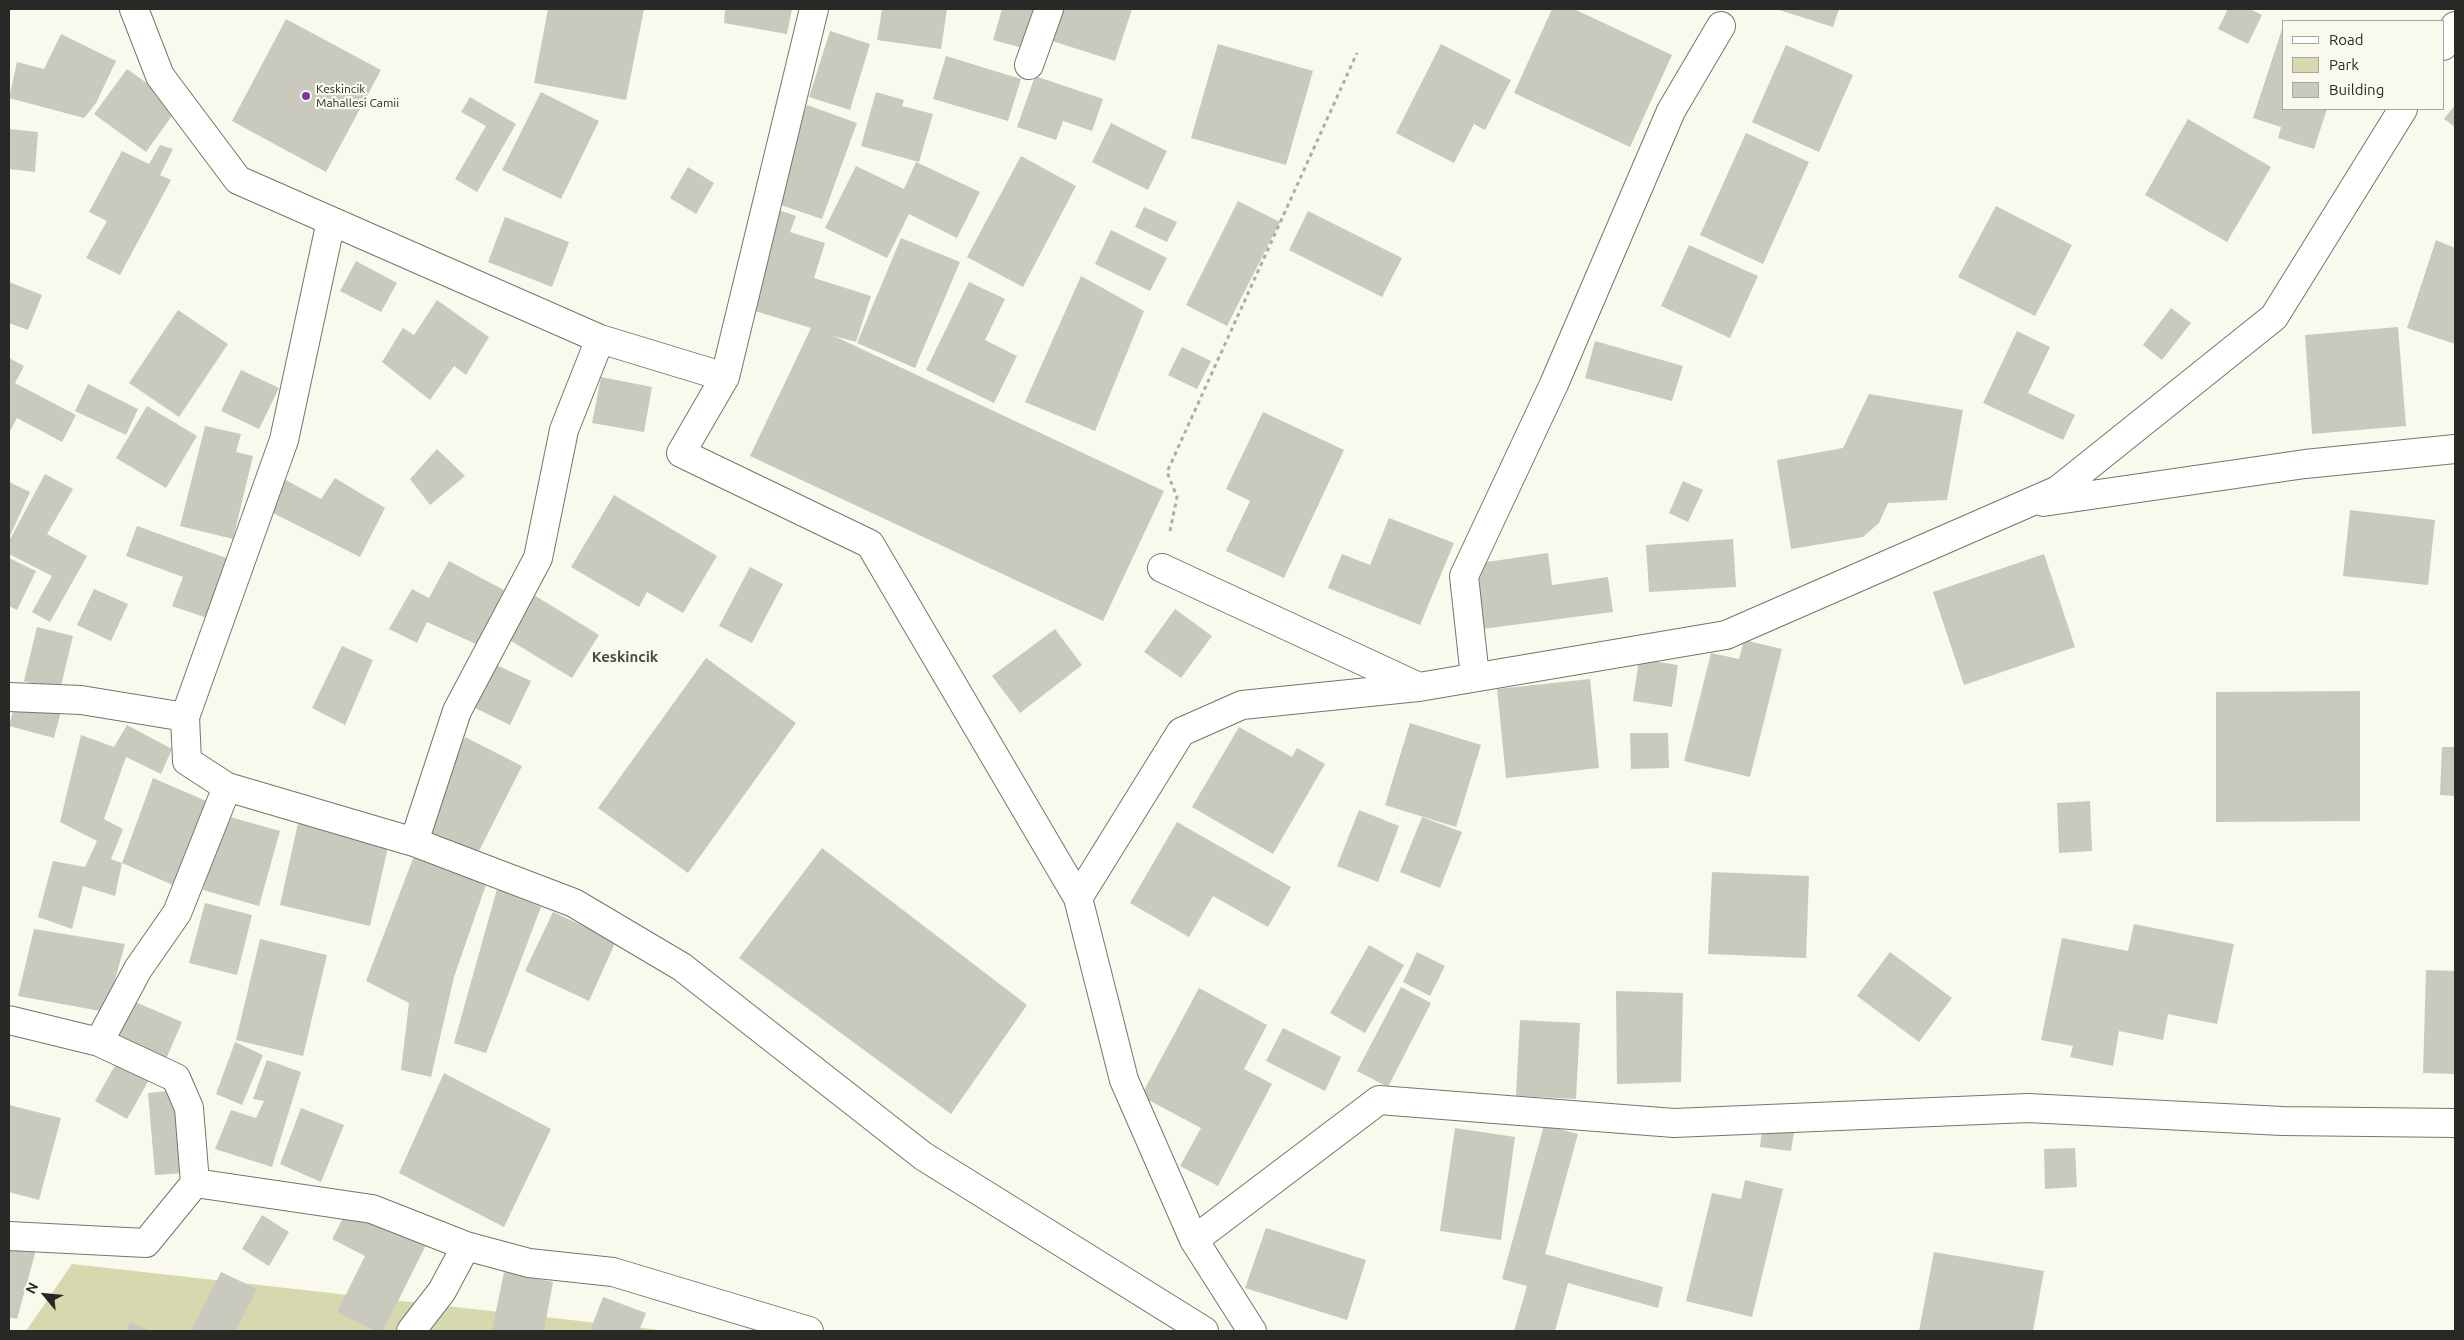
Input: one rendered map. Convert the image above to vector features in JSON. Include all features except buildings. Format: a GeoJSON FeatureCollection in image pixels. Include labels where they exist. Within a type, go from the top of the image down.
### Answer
{"type":"FeatureCollection","features":[{"type":"Feature","properties":{"kind":"street"},"geometry":{"type":"LineString","coordinates":[[134,9],[160,76],[238,180],[600,339],[725,377]]}},
{"type":"Feature","properties":{"kind":"street"},"geometry":{"type":"LineString","coordinates":[[814,9],[725,377],[681,453],[870,544],[1078,898],[1124,1080],[1194,1240],[1252,1331]]}},
{"type":"Feature","properties":{"kind":"street"},"geometry":{"type":"LineString","coordinates":[[1029,64],[1049,9]]}},
{"type":"Feature","properties":{"kind":"street"},"geometry":{"type":"LineString","coordinates":[[1475,677],[1464,576],[1554,384],[1671,111],[1721,26]]}},
{"type":"Feature","properties":{"kind":"street"},"geometry":{"type":"LineString","coordinates":[[2444,44],[2455,26]]}},
{"type":"Feature","properties":{"kind":"street"},"geometry":{"type":"LineString","coordinates":[[1078,898],[1181,732],[1242,705],[1419,687],[1726,635],[2058,490],[2274,317],[2403,110]]}},
{"type":"Feature","properties":{"kind":"street"},"geometry":{"type":"LineString","coordinates":[[332,221],[284,440],[185,717],[187,761],[227,787],[414,842],[574,903],[682,967],[923,1156],[1204,1331]]}},
{"type":"Feature","properties":{"kind":"street"},"geometry":{"type":"LineString","coordinates":[[414,842],[457,711],[538,558],[564,430],[600,339]]}},
{"type":"Feature","properties":{"kind":"street"},"geometry":{"type":"LineString","coordinates":[[2024,505],[2305,464],[2455,449]]}},
{"type":"Feature","properties":{"kind":"street"},"geometry":{"type":"LineString","coordinates":[[1162,568],[1419,687]]}},
{"type":"Feature","properties":{"kind":"street"},"geometry":{"type":"LineString","coordinates":[[9,697],[81,700],[185,717]]}},
{"type":"Feature","properties":{"kind":"street"},"geometry":{"type":"LineString","coordinates":[[99,1042],[138,969],[177,912],[227,787]]}},
{"type":"Feature","properties":{"kind":"street"},"geometry":{"type":"LineString","coordinates":[[9,1020],[99,1042],[176,1078],[189,1108],[195,1183],[146,1243],[9,1236]]}},
{"type":"Feature","properties":{"kind":"street"},"geometry":{"type":"LineString","coordinates":[[1194,1240],[1379,1100],[1674,1122],[2028,1108],[2282,1121],[2455,1123]]}},
{"type":"Feature","properties":{"kind":"street"},"geometry":{"type":"LineString","coordinates":[[195,1183],[372,1209],[466,1246],[529,1263],[613,1272],[810,1331]]}},
{"type":"Feature","properties":{"kind":"street"},"geometry":{"type":"LineString","coordinates":[[411,1331],[442,1291],[466,1246]]}},
{"type":"Feature","properties":{"kind":"path"},"geometry":{"type":"LineString","coordinates":[[1162,568],[1177,497],[1167,472],[1358,54]]}},
{"type":"Feature","properties":{"kind":"green space"},"geometry":{"type":"Polygon","coordinates":[[[72,1264],[669,1331],[26,1331],[72,1264]]]}},
{"type":"Feature","properties":{"kind":"place","name":"Keskincik Mahallesi Camii"},"geometry":{"type":"Point","coordinates":[306,96]}},
{"type":"Feature","properties":{"kind":"district","name":"Keskincik"},"geometry":{"type":"Point","coordinates":[625,657]}}]}
